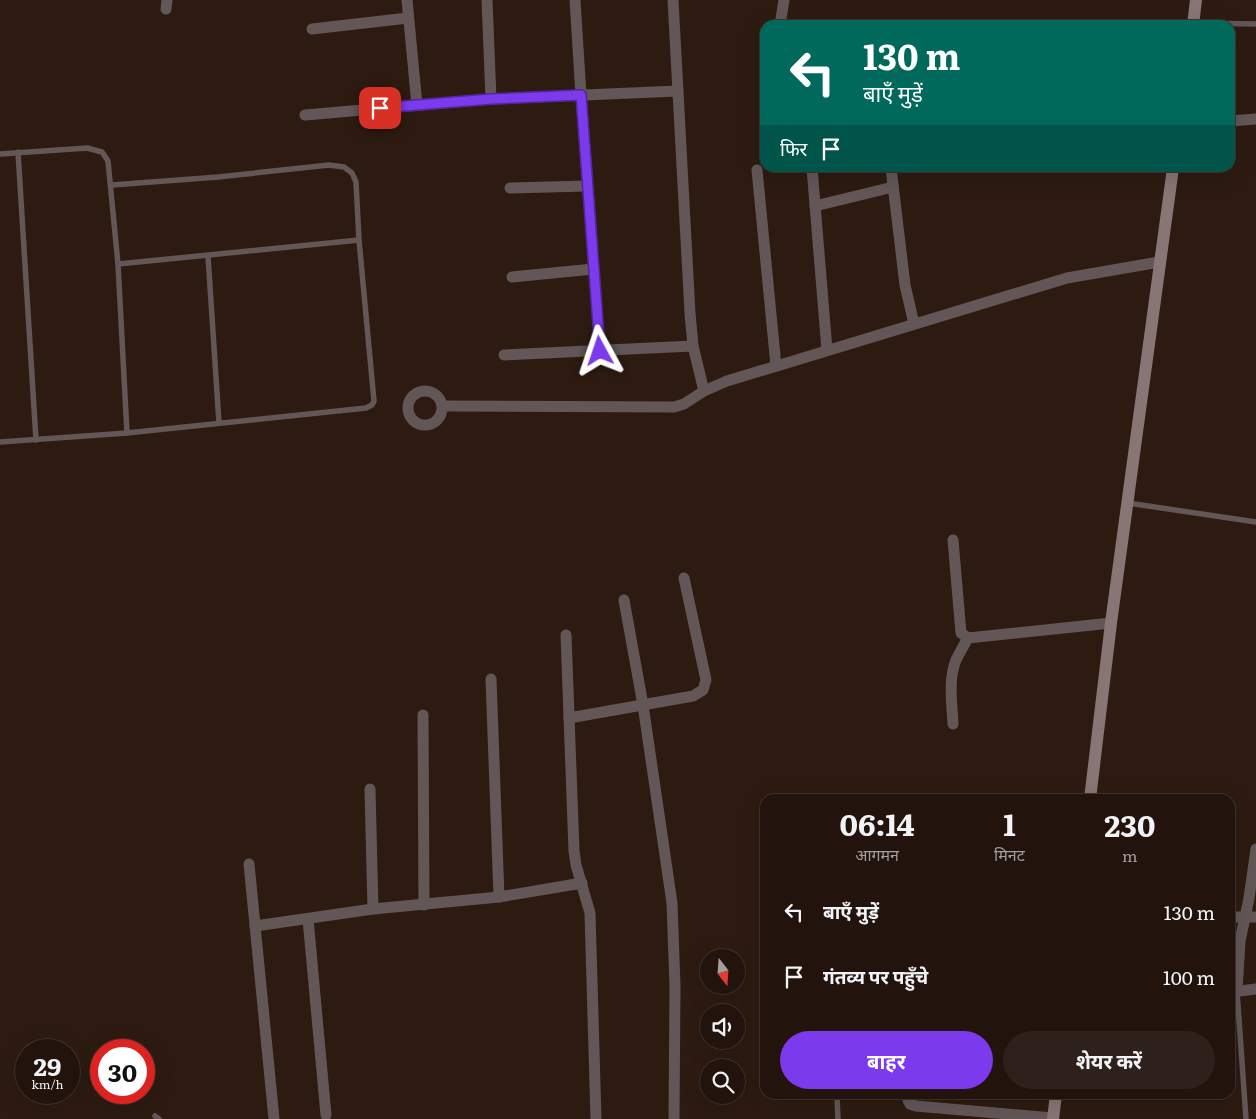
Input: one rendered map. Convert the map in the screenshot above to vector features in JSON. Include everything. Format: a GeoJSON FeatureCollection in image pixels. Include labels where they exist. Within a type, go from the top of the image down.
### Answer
{"type":"FeatureCollection","features":[{"type":"Feature","properties":{"kind":"street"},"geometry":{"type":"LineString","coordinates":[[407,0],[417,105]]}},
{"type":"Feature","properties":{"kind":"street"},"geometry":{"type":"LineString","coordinates":[[487,0],[491,99]]}},
{"type":"Feature","properties":{"kind":"street"},"geometry":{"type":"LineString","coordinates":[[575,0],[600,351]]}},
{"type":"Feature","properties":{"kind":"street"},"geometry":{"type":"LineString","coordinates":[[673,0],[693,346],[704,391]]}},
{"type":"Feature","properties":{"kind":"street"},"geometry":{"type":"LineString","coordinates":[[781,20],[784,0]]}},
{"type":"Feature","properties":{"kind":"street"},"geometry":{"type":"LineString","coordinates":[[1194,20],[1196,0]]}},
{"type":"Feature","properties":{"kind":"street"},"geometry":{"type":"LineString","coordinates":[[312,29],[408,18]]}},
{"type":"Feature","properties":{"kind":"street"},"geometry":{"type":"LineString","coordinates":[[305,115],[491,99],[678,91]]}},
{"type":"Feature","properties":{"kind":"street"},"geometry":{"type":"LineString","coordinates":[[1235,121],[1256,119]]}},
{"type":"Feature","properties":{"kind":"street"},"geometry":{"type":"LineString","coordinates":[[757,170],[776,366]]}},
{"type":"Feature","properties":{"kind":"street"},"geometry":{"type":"LineString","coordinates":[[812,172],[828,350]]}},
{"type":"Feature","properties":{"kind":"street"},"geometry":{"type":"LineString","coordinates":[[891,172],[905,285],[914,324]]}},
{"type":"Feature","properties":{"kind":"street"},"geometry":{"type":"LineString","coordinates":[[1091,794],[1111,623],[1172,172]]}},
{"type":"Feature","properties":{"kind":"street"},"geometry":{"type":"LineString","coordinates":[[510,188],[587,186]]}},
{"type":"Feature","properties":{"kind":"street"},"geometry":{"type":"LineString","coordinates":[[816,206],[893,187]]}},
{"type":"Feature","properties":{"kind":"street"},"geometry":{"type":"LineString","coordinates":[[443,406],[674,407],[684,404],[704,391],[727,381],[1067,278],[1159,262]]}},
{"type":"Feature","properties":{"kind":"street"},"geometry":{"type":"LineString","coordinates":[[512,277],[593,269]]}},
{"type":"Feature","properties":{"kind":"street"},"geometry":{"type":"LineString","coordinates":[[504,355],[693,346]]}},
{"type":"Feature","properties":{"kind":"street"},"geometry":{"type":"LineString","coordinates":[[954,540],[961,632],[968,638],[1111,623]]}},
{"type":"Feature","properties":{"kind":"street"},"geometry":{"type":"LineString","coordinates":[[569,718],[693,696],[703,690],[706,680],[684,578]]}},
{"type":"Feature","properties":{"kind":"street"},"geometry":{"type":"LineString","coordinates":[[624,600],[643,705],[672,903],[676,986],[674,1119]]}},
{"type":"Feature","properties":{"kind":"street"},"geometry":{"type":"LineString","coordinates":[[566,635],[574,851],[576,865],[590,914],[596,1119]]}},
{"type":"Feature","properties":{"kind":"street"},"geometry":{"type":"LineString","coordinates":[[953,724],[952,676],[956,660],[968,638]]}},
{"type":"Feature","properties":{"kind":"street"},"geometry":{"type":"LineString","coordinates":[[491,679],[499,897]]}},
{"type":"Feature","properties":{"kind":"street"},"geometry":{"type":"LineString","coordinates":[[423,715],[424,905]]}},
{"type":"Feature","properties":{"kind":"street"},"geometry":{"type":"LineString","coordinates":[[370,789],[373,909]]}},
{"type":"Feature","properties":{"kind":"street"},"geometry":{"type":"LineString","coordinates":[[1235,984],[1238,962],[1250,918],[1256,849]]}},
{"type":"Feature","properties":{"kind":"street"},"geometry":{"type":"LineString","coordinates":[[249,864],[274,1119]]}},
{"type":"Feature","properties":{"kind":"street"},"geometry":{"type":"LineString","coordinates":[[254,926],[373,909],[499,897],[582,883]]}},
{"type":"Feature","properties":{"kind":"street"},"geometry":{"type":"LineString","coordinates":[[1235,917],[1250,918]]}},
{"type":"Feature","properties":{"kind":"street"},"geometry":{"type":"LineString","coordinates":[[308,919],[326,1114]]}},
{"type":"Feature","properties":{"kind":"street"},"geometry":{"type":"LineString","coordinates":[[1235,992],[1256,989]]}},
{"type":"Feature","properties":{"kind":"street"},"geometry":{"type":"LineString","coordinates":[[908,1099],[910,1104],[916,1106],[1053,1118],[1055,1099]]}},
{"type":"Feature","properties":{"kind":"lane"},"geometry":{"type":"LineString","coordinates":[[1235,24],[1256,24]]}},
{"type":"Feature","properties":{"kind":"lane"},"geometry":{"type":"LineString","coordinates":[[0,154],[88,148],[102,152],[108,161],[112,185],[118,264],[127,433]]}},
{"type":"Feature","properties":{"kind":"lane"},"geometry":{"type":"LineString","coordinates":[[18,152],[36,440]]}},
{"type":"Feature","properties":{"kind":"lane"},"geometry":{"type":"LineString","coordinates":[[0,442],[127,433],[366,408],[372,405],[375,395],[359,240],[356,182],[352,173],[344,167],[329,165],[218,177],[112,185]]}},
{"type":"Feature","properties":{"kind":"lane"},"geometry":{"type":"LineString","coordinates":[[118,264],[359,240]]}},
{"type":"Feature","properties":{"kind":"lane"},"geometry":{"type":"LineString","coordinates":[[208,256],[219,423]]}},
{"type":"Feature","properties":{"kind":"lane"},"geometry":{"type":"LineString","coordinates":[[1128,503],[1256,522]]}},
{"type":"Feature","properties":{"kind":"lane"},"geometry":{"type":"LineString","coordinates":[[1235,1003],[1246,1119]]}},
{"type":"Feature","properties":{"kind":"lane"},"geometry":{"type":"LineString","coordinates":[[837,1099],[838,1119]]}},
{"type":"Feature","properties":{"kind":"route"},"geometry":{"type":"LineString","coordinates":[[380,108],[491,99],[581,95],[600,351]]}}]}
